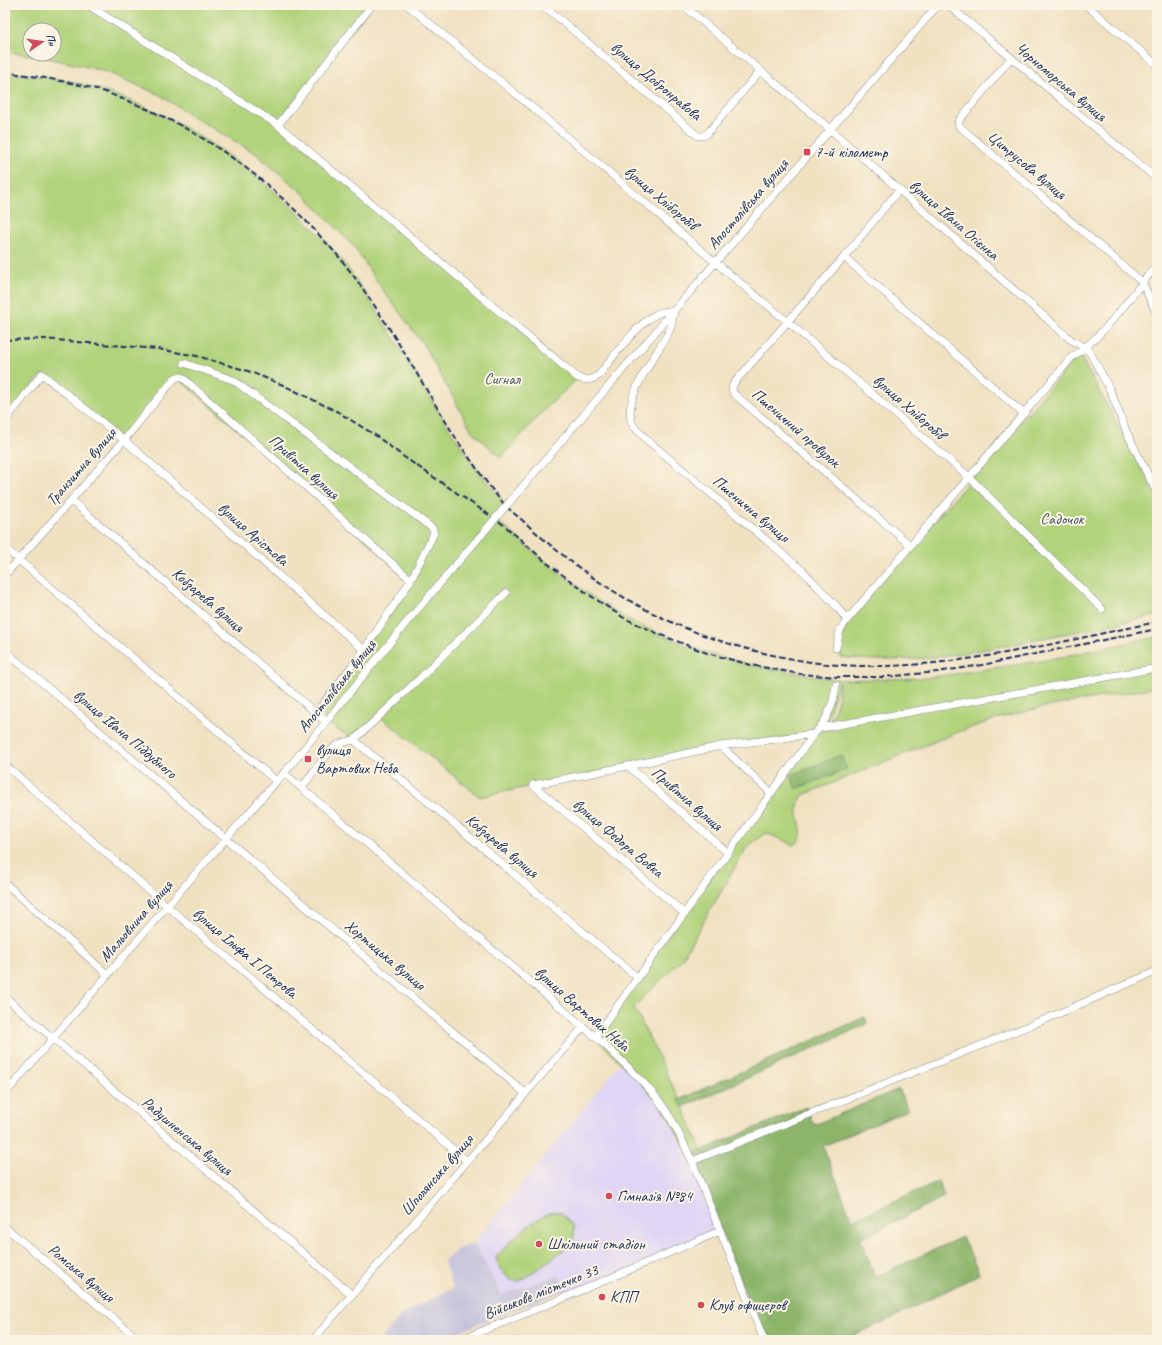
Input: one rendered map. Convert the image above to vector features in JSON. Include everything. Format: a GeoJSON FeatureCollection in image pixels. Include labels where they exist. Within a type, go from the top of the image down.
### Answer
{"type":"FeatureCollection","features":[{"type":"Feature","properties":{"kind":"street"},"geometry":{"type":"LineString","coordinates":[[88,5],[278,125],[578,378],[592,380],[599,375],[638,328],[652,316],[662,312],[674,311]]}},
{"type":"Feature","properties":{"kind":"street"},"geometry":{"type":"LineString","coordinates":[[278,125],[372,5]]}},
{"type":"Feature","properties":{"kind":"street","name":"вулиця Хліборобів"},"geometry":{"type":"LineString","coordinates":[[407,5],[539,113],[788,322],[969,477],[1102,609]]}},
{"type":"Feature","properties":{"kind":"street","name":"вулиця Добронравова"},"geometry":{"type":"LineString","coordinates":[[543,5],[698,136],[707,134],[760,71]]}},
{"type":"Feature","properties":{"kind":"street","name":"вулиця Івана Огієнка"},"geometry":{"type":"LineString","coordinates":[[683,5],[831,130],[1070,339],[1085,348],[1091,354],[1110,390],[1127,433],[1157,493]]}},
{"type":"Feature","properties":{"kind":"street","name":"Апостолівська вулиця"},"geometry":{"type":"LineString","coordinates":[[290,766],[406,623],[938,5]]}},
{"type":"Feature","properties":{"kind":"street","name":"Чорноморська вулиця"},"geometry":{"type":"LineString","coordinates":[[948,5],[1157,180]]}},
{"type":"Feature","properties":{"kind":"street"},"geometry":{"type":"LineString","coordinates":[[1086,5],[1157,65]]}},
{"type":"Feature","properties":{"kind":"street","name":"Цитрусова вулиця"},"geometry":{"type":"LineString","coordinates":[[1011,58],[961,118],[958,122],[960,126],[1142,282]]}},
{"type":"Feature","properties":{"kind":"street"},"geometry":{"type":"LineString","coordinates":[[788,322],[898,190]]}},
{"type":"Feature","properties":{"kind":"street"},"geometry":{"type":"LineString","coordinates":[[844,256],[1024,414]]}},
{"type":"Feature","properties":{"kind":"street"},"geometry":{"type":"LineString","coordinates":[[836,648],[840,630],[847,620],[1072,356],[1085,348],[1118,313],[1157,265]]}},
{"type":"Feature","properties":{"kind":"street"},"geometry":{"type":"LineString","coordinates":[[1142,282],[1157,314]]}},
{"type":"Feature","properties":{"kind":"street","name":"Пшенична вулиця"},"geometry":{"type":"LineString","coordinates":[[674,311],[670,328],[641,377],[632,397],[630,412],[633,424],[646,439],[803,571],[838,608],[847,620]]}},
{"type":"Feature","properties":{"kind":"street","name":"Пшеничний провулок"},"geometry":{"type":"LineString","coordinates":[[788,322],[734,382],[732,387],[733,393],[910,545]]}},
{"type":"Feature","properties":{"kind":"street"},"geometry":{"type":"LineString","coordinates":[[184,363],[233,380],[432,528],[434,533],[411,580],[364,650],[316,713]]}},
{"type":"Feature","properties":{"kind":"street","name":"вулиця Арістова"},"geometry":{"type":"LineString","coordinates":[[5,421],[42,374],[124,440],[364,650]]}},
{"type":"Feature","properties":{"kind":"street","name":"Привітна вулиця"},"geometry":{"type":"LineString","coordinates":[[177,377],[182,377],[411,580]]}},
{"type":"Feature","properties":{"kind":"street","name":"Транзитна вулиця"},"geometry":{"type":"LineString","coordinates":[[5,575],[124,440],[177,377]]}},
{"type":"Feature","properties":{"kind":"street","name":"Кобзарева вулиця"},"geometry":{"type":"LineString","coordinates":[[71,500],[326,722]]}},
{"type":"Feature","properties":{"kind":"street"},"geometry":{"type":"LineString","coordinates":[[5,548],[276,781]]}},
{"type":"Feature","properties":{"kind":"street"},"geometry":{"type":"LineString","coordinates":[[302,787],[329,753],[336,747],[350,741],[419,679],[506,593]]}},
{"type":"Feature","properties":{"kind":"street","name":"вулиця Івана Піддубного"},"geometry":{"type":"LineString","coordinates":[[5,651],[226,838]]}},
{"type":"Feature","properties":{"kind":"street"},"geometry":{"type":"LineString","coordinates":[[821,728],[1157,668]]}},
{"type":"Feature","properties":{"kind":"street"},"geometry":{"type":"LineString","coordinates":[[595,1037],[814,734],[821,728],[830,710],[836,685]]}},
{"type":"Feature","properties":{"kind":"street","name":"Привітна вулиця"},"geometry":{"type":"LineString","coordinates":[[533,784],[721,746],[814,734]]}},
{"type":"Feature","properties":{"kind":"street","name":"Кобзарева вулиця"},"geometry":{"type":"LineString","coordinates":[[350,741],[638,978]]}},
{"type":"Feature","properties":{"kind":"street"},"geometry":{"type":"LineString","coordinates":[[721,746],[771,793]]}},
{"type":"Feature","properties":{"kind":"street","name":"вулиця Ільфа І Петрова"},"geometry":{"type":"LineString","coordinates":[[5,766],[167,906],[468,1161]]}},
{"type":"Feature","properties":{"kind":"street","name":"Мальовнича вулиця"},"geometry":{"type":"LineString","coordinates":[[5,1094],[290,766]]}},
{"type":"Feature","properties":{"kind":"street","name":"Привітна вулиця"},"geometry":{"type":"LineString","coordinates":[[628,766],[728,853]]}},
{"type":"Feature","properties":{"kind":"street","name":"вулиця Вартових Неба"},"geometry":{"type":"LineString","coordinates":[[284,773],[595,1037],[640,1078],[659,1102],[680,1135],[692,1161],[764,1340]]}},
{"type":"Feature","properties":{"kind":"street","name":"вулиця Федора Вовка"},"geometry":{"type":"LineString","coordinates":[[533,784],[684,914]]}},
{"type":"Feature","properties":{"kind":"street","name":"Хортицька вулиця"},"geometry":{"type":"LineString","coordinates":[[226,838],[525,1093]]}},
{"type":"Feature","properties":{"kind":"street"},"geometry":{"type":"LineString","coordinates":[[5,883],[108,975]]}},
{"type":"Feature","properties":{"kind":"street"},"geometry":{"type":"LineString","coordinates":[[692,1161],[1046,1019],[1157,971]]}},
{"type":"Feature","properties":{"kind":"street","name":"Радушненська вулиця"},"geometry":{"type":"LineString","coordinates":[[5,997],[52,1039],[352,1295]]}},
{"type":"Feature","properties":{"kind":"street","name":"Шполянська вулиця"},"geometry":{"type":"LineString","coordinates":[[313,1340],[583,1027]]}},
{"type":"Feature","properties":{"kind":"street","name":"Ромська вулиця"},"geometry":{"type":"LineString","coordinates":[[5,1227],[139,1340]]}},
{"type":"Feature","properties":{"kind":"street","name":"Військове містечко 33"},"geometry":{"type":"LineString","coordinates":[[460,1340],[566,1297],[720,1231]]}},
{"type":"Feature","properties":{"kind":"shaded area","name":"Гімназія №84"},"geometry":{"type":"Polygon","coordinates":[[[622,1061],[669,1116],[720,1231],[566,1297],[559,1275],[502,1295],[474,1243],[622,1061]]]}},
{"type":"Feature","properties":{"kind":"shaded area"},"geometry":{"type":"Polygon","coordinates":[[[474,1243],[502,1295],[559,1275],[564,1290],[438,1340],[380,1340],[402,1314],[453,1288],[444,1261],[458,1249],[474,1243]]]}},
{"type":"Feature","properties":{"kind":"green space","name":"Сигнал"},"geometry":{"type":"Polygon","coordinates":[[[5,5],[372,5],[278,125],[578,378],[540,414],[501,458],[472,431],[423,344],[380,286],[355,248],[303,193],[255,153],[197,119],[160,95],[107,72],[62,61],[62,22],[22,22],[22,54],[5,51],[5,5]]]}},
{"type":"Feature","properties":{"kind":"green space"},"geometry":{"type":"Polygon","coordinates":[[[5,72],[59,80],[91,87],[126,99],[161,115],[196,134],[228,156],[290,205],[342,260],[379,314],[440,414],[475,467],[506,505],[495,519],[547,563],[588,594],[625,618],[661,635],[707,653],[751,665],[839,680],[926,678],[1041,661],[1157,637],[1157,687],[1040,708],[996,719],[953,734],[803,795],[798,807],[801,838],[794,845],[766,833],[747,847],[681,960],[634,1007],[683,1107],[702,1151],[690,1155],[659,1102],[595,1037],[814,734],[721,746],[480,797],[382,718],[354,740],[326,722],[321,706],[411,580],[177,377],[124,440],[42,374],[5,421],[5,72]],[[839,682],[823,731],[836,708],[839,682]]]}},
{"type":"Feature","properties":{"kind":"green space","name":"Садочок"},"geometry":{"type":"Polygon","coordinates":[[[1079,354],[1157,497],[1157,615],[936,657],[888,660],[840,657],[842,637],[850,619],[1079,354]]]}},
{"type":"Feature","properties":{"kind":"green space"},"geometry":{"type":"Polygon","coordinates":[[[841,755],[847,769],[796,789],[791,775],[841,755]]]}},
{"type":"Feature","properties":{"kind":"green space"},"geometry":{"type":"Polygon","coordinates":[[[865,1017],[867,1024],[683,1107],[678,1100],[865,1017]]]}},
{"type":"Feature","properties":{"kind":"green space"},"geometry":{"type":"Polygon","coordinates":[[[899,1089],[908,1110],[823,1146],[852,1220],[939,1181],[944,1197],[860,1239],[875,1277],[962,1237],[980,1274],[892,1318],[843,1340],[764,1340],[690,1155],[806,1107],[814,1125],[899,1089]]]}},
{"type":"Feature","properties":{"kind":"green space","name":"Шкільний стадіон"},"geometry":{"type":"Polygon","coordinates":[[[552,1212],[561,1212],[574,1227],[574,1238],[568,1247],[528,1276],[519,1281],[510,1280],[500,1269],[496,1258],[529,1225],[537,1219],[552,1212]]]}},
{"type":"Feature","properties":{"kind":"railway"},"geometry":{"type":"LineString","coordinates":[[5,72],[57,80],[92,88],[148,110],[176,123],[202,138],[253,173],[277,193],[335,252],[356,279],[381,316],[460,445],[486,482],[506,506],[560,553],[588,574],[646,610],[709,637],[742,648],[824,664],[880,666],[960,660],[999,654],[1157,622]]}},
{"type":"Feature","properties":{"kind":"railway"},"geometry":{"type":"LineString","coordinates":[[5,340],[44,339],[158,349],[197,356],[248,371],[283,385],[338,412],[375,435],[404,457],[504,525],[547,563],[588,594],[624,618],[661,635],[707,653],[751,665],[800,674],[836,677],[883,677],[937,672],[982,665],[1157,629]]}},
{"type":"Feature","properties":{"kind":"place","name":"7-й кілометр"},"geometry":{"type":"Point","coordinates":[807,152]}},
{"type":"Feature","properties":{"kind":"place","name":"вулиця Вартових Неба"},"geometry":{"type":"Point","coordinates":[308,759]}},
{"type":"Feature","properties":{"kind":"place","name":"Гімназія №84"},"geometry":{"type":"Point","coordinates":[609,1196]}},
{"type":"Feature","properties":{"kind":"place","name":"Шкільний стадіон"},"geometry":{"type":"Point","coordinates":[539,1244]}},
{"type":"Feature","properties":{"kind":"place","name":"КПП"},"geometry":{"type":"Point","coordinates":[602,1297]}},
{"type":"Feature","properties":{"kind":"place","name":"Клуб офицеров"},"geometry":{"type":"Point","coordinates":[701,1305]}}]}
